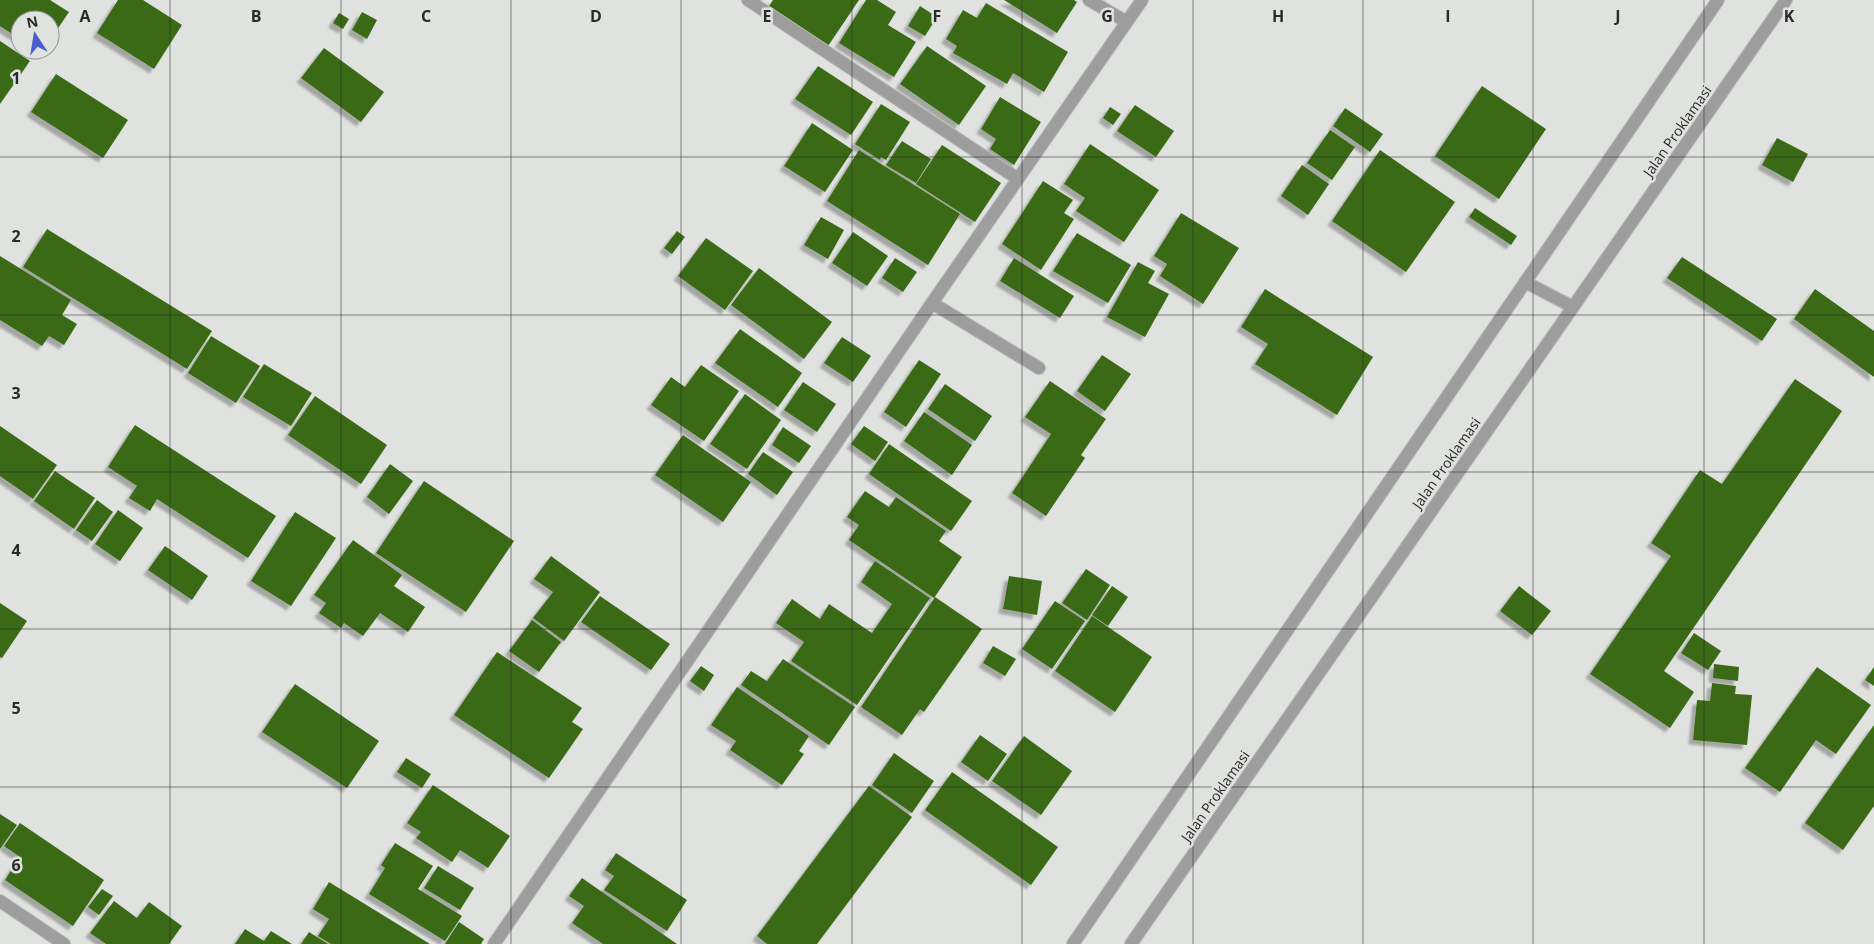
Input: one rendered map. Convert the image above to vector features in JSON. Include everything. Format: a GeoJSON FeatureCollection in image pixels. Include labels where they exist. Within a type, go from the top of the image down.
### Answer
{"type":"FeatureCollection","features":[{"type":"Feature","properties":{"kind":"street"},"geometry":{"type":"LineString","coordinates":[[748,0],[1018,179]]}},
{"type":"Feature","properties":{"kind":"street"},"geometry":{"type":"LineString","coordinates":[[1089,0],[1126,22]]}},
{"type":"Feature","properties":{"kind":"street"},"geometry":{"type":"LineString","coordinates":[[494,944],[932,303],[1142,0]]}},
{"type":"Feature","properties":{"kind":"street"},"geometry":{"type":"LineString","coordinates":[[1072,944],[1718,0]]}},
{"type":"Feature","properties":{"kind":"street","name":"Jalan Proklamasi"},"geometry":{"type":"LineString","coordinates":[[1131,944],[1786,0]]}},
{"type":"Feature","properties":{"kind":"street"},"geometry":{"type":"LineString","coordinates":[[1525,282],[1572,307]]}},
{"type":"Feature","properties":{"kind":"street"},"geometry":{"type":"LineString","coordinates":[[932,303],[1039,368]]}},
{"type":"Feature","properties":{"kind":"street"},"geometry":{"type":"LineString","coordinates":[[0,901],[64,944]]}},
{"type":"Feature","properties":{"kind":"building"},"geometry":{"type":"Polygon","coordinates":[[[0,0],[50,0],[69,12],[60,25],[60,10],[10,10],[10,32],[0,26],[0,0]]]}},
{"type":"Feature","properties":{"kind":"building"},"geometry":{"type":"Polygon","coordinates":[[[118,0],[143,0],[182,25],[154,69],[97,33],[118,0]]]}},
{"type":"Feature","properties":{"kind":"building"},"geometry":{"type":"Polygon","coordinates":[[[773,0],[859,0],[828,46],[769,6],[773,0]]]}},
{"type":"Feature","properties":{"kind":"building"},"geometry":{"type":"Polygon","coordinates":[[[866,0],[877,0],[896,12],[888,25],[916,42],[894,77],[839,43],[866,0]]]}},
{"type":"Feature","properties":{"kind":"building"},"geometry":{"type":"Polygon","coordinates":[[[1004,0],[1074,0],[1077,2],[1057,33],[1004,0]]]}},
{"type":"Feature","properties":{"kind":"building"},"geometry":{"type":"Polygon","coordinates":[[[986,3],[1068,52],[1044,92],[1013,73],[1007,84],[953,53],[957,46],[946,39],[963,10],[977,18],[986,3]]]}},
{"type":"Feature","properties":{"kind":"building"},"geometry":{"type":"Polygon","coordinates":[[[920,6],[937,17],[925,36],[908,26],[920,6]]]}},
{"type":"Feature","properties":{"kind":"building"},"geometry":{"type":"Polygon","coordinates":[[[362,12],[377,20],[367,39],[352,30],[362,12]]]}},
{"type":"Feature","properties":{"kind":"building"},"geometry":{"type":"Polygon","coordinates":[[[339,13],[349,19],[343,29],[333,23],[339,13]]]}},
{"type":"Feature","properties":{"kind":"building"},"geometry":{"type":"Polygon","coordinates":[[[0,41],[10,48],[10,60],[30,61],[0,104],[0,41]]]}},
{"type":"Feature","properties":{"kind":"building"},"geometry":{"type":"Polygon","coordinates":[[[927,46],[986,86],[959,125],[900,84],[927,46]]]}},
{"type":"Feature","properties":{"kind":"building"},"geometry":{"type":"Polygon","coordinates":[[[324,48],[384,92],[361,122],[301,78],[324,48]]]}},
{"type":"Feature","properties":{"kind":"building"},"geometry":{"type":"Polygon","coordinates":[[[818,66],[873,102],[851,135],[795,99],[818,66]]]}},
{"type":"Feature","properties":{"kind":"building"},"geometry":{"type":"Polygon","coordinates":[[[56,74],[128,120],[103,158],[31,112],[56,74]]]}},
{"type":"Feature","properties":{"kind":"building"},"geometry":{"type":"Polygon","coordinates":[[[1482,86],[1546,129],[1499,199],[1435,156],[1482,86]]]}},
{"type":"Feature","properties":{"kind":"building"},"geometry":{"type":"Polygon","coordinates":[[[1000,97],[1041,122],[1014,165],[990,149],[996,139],[981,129],[1000,97]]]}},
{"type":"Feature","properties":{"kind":"building"},"geometry":{"type":"Polygon","coordinates":[[[881,104],[910,122],[886,160],[881,157],[880,160],[855,144],[881,104]]]}},
{"type":"Feature","properties":{"kind":"building"},"geometry":{"type":"Polygon","coordinates":[[[1135,105],[1174,131],[1156,157],[1117,131],[1135,105]]]}},
{"type":"Feature","properties":{"kind":"building"},"geometry":{"type":"Polygon","coordinates":[[[1110,107],[1121,114],[1113,125],[1103,118],[1110,107]]]}},
{"type":"Feature","properties":{"kind":"building"},"geometry":{"type":"Polygon","coordinates":[[[1345,108],[1383,134],[1370,152],[1333,126],[1345,108]]]}},
{"type":"Feature","properties":{"kind":"building"},"geometry":{"type":"Polygon","coordinates":[[[812,123],[853,150],[825,192],[784,166],[812,123]]]}},
{"type":"Feature","properties":{"kind":"building"},"geometry":{"type":"Polygon","coordinates":[[[1330,130],[1355,147],[1332,180],[1307,163],[1330,130]]]}},
{"type":"Feature","properties":{"kind":"building"},"geometry":{"type":"Polygon","coordinates":[[[1777,138],[1808,154],[1793,182],[1762,165],[1777,138]]]}},
{"type":"Feature","properties":{"kind":"building"},"geometry":{"type":"Polygon","coordinates":[[[902,141],[931,159],[916,183],[886,165],[902,141]]]}},
{"type":"Feature","properties":{"kind":"building"},"geometry":{"type":"Polygon","coordinates":[[[1090,144],[1159,190],[1124,242],[1076,211],[1085,198],[1064,184],[1090,144]]]}},
{"type":"Feature","properties":{"kind":"building"},"geometry":{"type":"Polygon","coordinates":[[[942,145],[1001,183],[975,222],[916,184],[942,145]]]}},
{"type":"Feature","properties":{"kind":"building"},"geometry":{"type":"Polygon","coordinates":[[[859,150],[960,214],[928,265],[827,201],[859,150]]]}},
{"type":"Feature","properties":{"kind":"building"},"geometry":{"type":"Polygon","coordinates":[[[1380,150],[1455,202],[1406,272],[1332,221],[1380,150]]]}},
{"type":"Feature","properties":{"kind":"building"},"geometry":{"type":"Polygon","coordinates":[[[1302,165],[1329,184],[1308,215],[1281,196],[1302,165]]]}},
{"type":"Feature","properties":{"kind":"building"},"geometry":{"type":"Polygon","coordinates":[[[1043,181],[1073,200],[1064,213],[1074,219],[1041,270],[1002,244],[1043,181]]]}},
{"type":"Feature","properties":{"kind":"building"},"geometry":{"type":"Polygon","coordinates":[[[1475,208],[1517,236],[1511,245],[1469,217],[1475,208]]]}},
{"type":"Feature","properties":{"kind":"building"},"geometry":{"type":"Polygon","coordinates":[[[1181,213],[1239,248],[1203,304],[1160,276],[1167,264],[1154,256],[1181,213]]]}},
{"type":"Feature","properties":{"kind":"building"},"geometry":{"type":"Polygon","coordinates":[[[821,217],[844,230],[828,259],[804,245],[821,217]]]}},
{"type":"Feature","properties":{"kind":"building"},"geometry":{"type":"Polygon","coordinates":[[[47,229],[212,331],[187,369],[23,267],[47,229]]]}},
{"type":"Feature","properties":{"kind":"building"},"geometry":{"type":"Polygon","coordinates":[[[677,231],[685,237],[672,254],[664,248],[677,231]]]}},
{"type":"Feature","properties":{"kind":"building"},"geometry":{"type":"Polygon","coordinates":[[[853,232],[888,256],[867,286],[832,263],[853,232]]]}},
{"type":"Feature","properties":{"kind":"building"},"geometry":{"type":"Polygon","coordinates":[[[1077,233],[1131,265],[1108,303],[1053,271],[1077,233]]]}},
{"type":"Feature","properties":{"kind":"building"},"geometry":{"type":"Polygon","coordinates":[[[706,238],[753,271],[725,310],[678,276],[706,238]]]}},
{"type":"Feature","properties":{"kind":"building"},"geometry":{"type":"Polygon","coordinates":[[[0,256],[71,300],[62,315],[77,324],[64,345],[49,336],[42,346],[0,320],[0,256]]]}},
{"type":"Feature","properties":{"kind":"building"},"geometry":{"type":"Polygon","coordinates":[[[1682,257],[1777,319],[1762,341],[1667,278],[1682,257]]]}},
{"type":"Feature","properties":{"kind":"building"},"geometry":{"type":"Polygon","coordinates":[[[895,258],[917,272],[903,292],[882,278],[895,258]]]}},
{"type":"Feature","properties":{"kind":"building"},"geometry":{"type":"Polygon","coordinates":[[[1014,258],[1074,296],[1060,318],[1000,281],[1014,258]]]}},
{"type":"Feature","properties":{"kind":"building"},"geometry":{"type":"Polygon","coordinates":[[[1138,262],[1155,271],[1148,283],[1169,294],[1145,337],[1107,317],[1138,262]]]}},
{"type":"Feature","properties":{"kind":"building"},"geometry":{"type":"Polygon","coordinates":[[[759,268],[832,322],[804,359],[731,305],[759,268]]]}},
{"type":"Feature","properties":{"kind":"building"},"geometry":{"type":"Polygon","coordinates":[[[1265,289],[1373,357],[1337,415],[1255,364],[1268,344],[1241,327],[1265,289]]]}},
{"type":"Feature","properties":{"kind":"building"},"geometry":{"type":"Polygon","coordinates":[[[1815,289],[1874,331],[1874,377],[1794,319],[1815,289]]]}},
{"type":"Feature","properties":{"kind":"building"},"geometry":{"type":"Polygon","coordinates":[[[740,329],[802,373],[778,407],[715,363],[740,329]]]}},
{"type":"Feature","properties":{"kind":"building"},"geometry":{"type":"Polygon","coordinates":[[[211,336],[260,366],[236,403],[188,373],[211,336]]]}},
{"type":"Feature","properties":{"kind":"building"},"geometry":{"type":"Polygon","coordinates":[[[842,337],[871,356],[853,382],[824,363],[842,337]]]}},
{"type":"Feature","properties":{"kind":"building"},"geometry":{"type":"Polygon","coordinates":[[[1102,355],[1131,374],[1105,411],[1077,391],[1102,355]]]}},
{"type":"Feature","properties":{"kind":"building"},"geometry":{"type":"Polygon","coordinates":[[[919,360],[941,374],[906,427],[884,412],[919,360]]]}},
{"type":"Feature","properties":{"kind":"building"},"geometry":{"type":"Polygon","coordinates":[[[264,364],[312,393],[291,426],[243,397],[264,364]]]}},
{"type":"Feature","properties":{"kind":"building"},"geometry":{"type":"Polygon","coordinates":[[[701,365],[739,391],[704,441],[651,405],[671,377],[685,387],[701,365]]]}},
{"type":"Feature","properties":{"kind":"building"},"geometry":{"type":"Polygon","coordinates":[[[1795,379],[1842,411],[1664,671],[1694,692],[1670,728],[1590,674],[1671,556],[1651,543],[1700,470],[1722,484],[1795,379]]]}},
{"type":"Feature","properties":{"kind":"building"},"geometry":{"type":"Polygon","coordinates":[[[1050,381],[1106,419],[1081,455],[1085,458],[1046,516],[1012,493],[1051,434],[1025,417],[1050,381]]]}},
{"type":"Feature","properties":{"kind":"building"},"geometry":{"type":"Polygon","coordinates":[[[803,382],[836,404],[817,432],[784,410],[803,382]]]}},
{"type":"Feature","properties":{"kind":"building"},"geometry":{"type":"Polygon","coordinates":[[[945,384],[992,416],[975,441],[928,409],[945,384]]]}},
{"type":"Feature","properties":{"kind":"building"},"geometry":{"type":"Polygon","coordinates":[[[745,394],[781,420],[747,469],[710,444],[745,394]]]}},
{"type":"Feature","properties":{"kind":"building"},"geometry":{"type":"Polygon","coordinates":[[[315,396],[387,445],[361,484],[288,435],[315,396]]]}},
{"type":"Feature","properties":{"kind":"building"},"geometry":{"type":"Polygon","coordinates":[[[924,412],[972,445],[952,475],[904,441],[924,412]]]}},
{"type":"Feature","properties":{"kind":"building"},"geometry":{"type":"Polygon","coordinates":[[[135,425],[276,516],[248,558],[157,499],[150,511],[129,498],[137,486],[108,467],[135,425]]]}},
{"type":"Feature","properties":{"kind":"building"},"geometry":{"type":"Polygon","coordinates":[[[0,426],[57,465],[33,499],[0,476],[0,426]]]}},
{"type":"Feature","properties":{"kind":"building"},"geometry":{"type":"Polygon","coordinates":[[[864,426],[888,442],[875,461],[851,444],[864,426]]]}},
{"type":"Feature","properties":{"kind":"building"},"geometry":{"type":"Polygon","coordinates":[[[783,427],[811,446],[799,463],[772,445],[783,427]]]}},
{"type":"Feature","properties":{"kind":"building"},"geometry":{"type":"Polygon","coordinates":[[[683,435],[751,482],[723,522],[655,475],[683,435]]]}},
{"type":"Feature","properties":{"kind":"building"},"geometry":{"type":"Polygon","coordinates":[[[889,444],[972,501],[951,531],[869,474],[889,444]]]}},
{"type":"Feature","properties":{"kind":"building"},"geometry":{"type":"Polygon","coordinates":[[[763,452],[793,472],[777,495],[748,474],[763,452]]]}},
{"type":"Feature","properties":{"kind":"building"},"geometry":{"type":"Polygon","coordinates":[[[390,464],[413,481],[389,514],[367,497],[390,464]]]}},
{"type":"Feature","properties":{"kind":"building"},"geometry":{"type":"Polygon","coordinates":[[[55,471],[95,498],[74,529],[34,501],[55,471]]]}},
{"type":"Feature","properties":{"kind":"building"},"geometry":{"type":"Polygon","coordinates":[[[424,481],[514,541],[466,612],[376,553],[424,481]]]}},
{"type":"Feature","properties":{"kind":"building"},"geometry":{"type":"Polygon","coordinates":[[[865,491],[889,507],[896,497],[946,531],[939,541],[962,557],[934,598],[849,540],[859,525],[847,517],[865,491]]]}},
{"type":"Feature","properties":{"kind":"building"},"geometry":{"type":"Polygon","coordinates":[[[97,500],[113,512],[92,541],[76,530],[97,500]]]}},
{"type":"Feature","properties":{"kind":"building"},"geometry":{"type":"Polygon","coordinates":[[[118,510],[143,528],[120,561],[95,544],[118,510]]]}},
{"type":"Feature","properties":{"kind":"building"},"geometry":{"type":"Polygon","coordinates":[[[295,512],[336,538],[291,606],[251,581],[295,512]]]}},
{"type":"Feature","properties":{"kind":"building"},"geometry":{"type":"Polygon","coordinates":[[[353,540],[402,575],[394,586],[425,607],[408,632],[380,613],[363,636],[344,623],[341,628],[319,613],[326,603],[314,595],[353,540]]]}},
{"type":"Feature","properties":{"kind":"building"},"geometry":{"type":"Polygon","coordinates":[[[165,546],[208,576],[192,600],[148,570],[165,546]]]}},
{"type":"Feature","properties":{"kind":"building"},"geometry":{"type":"Polygon","coordinates":[[[551,556],[600,592],[564,641],[533,618],[553,592],[534,579],[551,556]]]}},
{"type":"Feature","properties":{"kind":"building"},"geometry":{"type":"Polygon","coordinates":[[[875,561],[930,598],[857,705],[791,661],[804,642],[776,623],[792,599],[820,619],[829,604],[872,633],[892,604],[861,582],[875,561]]]}},
{"type":"Feature","properties":{"kind":"building"},"geometry":{"type":"Polygon","coordinates":[[[1086,569],[1110,585],[1087,620],[1062,603],[1086,569]]]}},
{"type":"Feature","properties":{"kind":"building"},"geometry":{"type":"Polygon","coordinates":[[[1009,576],[1042,581],[1037,615],[1003,609],[1009,576]]]}},
{"type":"Feature","properties":{"kind":"building"},"geometry":{"type":"Polygon","coordinates":[[[1112,586],[1128,597],[1108,626],[1092,615],[1112,586]]]}},
{"type":"Feature","properties":{"kind":"building"},"geometry":{"type":"Polygon","coordinates":[[[1519,586],[1551,611],[1532,635],[1500,611],[1519,586]]]}},
{"type":"Feature","properties":{"kind":"building"},"geometry":{"type":"Polygon","coordinates":[[[600,596],[670,644],[651,670],[581,622],[600,596]]]}},
{"type":"Feature","properties":{"kind":"building"},"geometry":{"type":"Polygon","coordinates":[[[935,597],[982,629],[924,712],[920,709],[902,735],[861,707],[935,597]]]}},
{"type":"Feature","properties":{"kind":"building"},"geometry":{"type":"Polygon","coordinates":[[[1055,601],[1085,621],[1052,669],[1022,649],[1055,601]]]}},
{"type":"Feature","properties":{"kind":"building"},"geometry":{"type":"Polygon","coordinates":[[[0,603],[27,621],[2,658],[0,657],[0,603]]]}},
{"type":"Feature","properties":{"kind":"building"},"geometry":{"type":"Polygon","coordinates":[[[1092,616],[1152,657],[1115,712],[1055,671],[1092,616]]]}},
{"type":"Feature","properties":{"kind":"building"},"geometry":{"type":"Polygon","coordinates":[[[532,620],[561,642],[539,672],[509,651],[532,620]]]}},
{"type":"Feature","properties":{"kind":"building"},"geometry":{"type":"Polygon","coordinates":[[[1694,633],[1721,651],[1708,670],[1681,653],[1694,633]]]}},
{"type":"Feature","properties":{"kind":"building"},"geometry":{"type":"Polygon","coordinates":[[[993,646],[1016,659],[1005,676],[983,663],[993,646]]]}},
{"type":"Feature","properties":{"kind":"building"},"geometry":{"type":"Polygon","coordinates":[[[497,652],[582,708],[572,722],[583,729],[549,778],[454,715],[497,652]]]}},
{"type":"Feature","properties":{"kind":"building"},"geometry":{"type":"Polygon","coordinates":[[[783,659],[855,707],[829,745],[741,685],[751,671],[767,681],[783,659]]]}},
{"type":"Feature","properties":{"kind":"building"},"geometry":{"type":"Polygon","coordinates":[[[1714,664],[1739,667],[1738,681],[1713,678],[1714,664]]]}},
{"type":"Feature","properties":{"kind":"building"},"geometry":{"type":"Polygon","coordinates":[[[701,666],[714,675],[704,691],[690,681],[701,666]]]}},
{"type":"Feature","properties":{"kind":"building"},"geometry":{"type":"Polygon","coordinates":[[[1817,667],[1871,705],[1836,754],[1816,740],[1780,792],[1745,768],[1817,667]]]}},
{"type":"Feature","properties":{"kind":"building"},"geometry":{"type":"Polygon","coordinates":[[[1874,667],[1874,686],[1865,680],[1874,667]]]}},
{"type":"Feature","properties":{"kind":"building"},"geometry":{"type":"Polygon","coordinates":[[[1712,683],[1736,686],[1735,694],[1752,695],[1747,745],[1693,740],[1697,700],[1710,701],[1712,683]]]}},
{"type":"Feature","properties":{"kind":"building"},"geometry":{"type":"Polygon","coordinates":[[[295,684],[379,741],[347,788],[262,732],[295,684]]]}},
{"type":"Feature","properties":{"kind":"building"},"geometry":{"type":"Polygon","coordinates":[[[737,687],[809,736],[799,751],[804,754],[782,785],[730,750],[736,741],[711,725],[737,687]]]}},
{"type":"Feature","properties":{"kind":"building"},"geometry":{"type":"Polygon","coordinates":[[[1874,725],[1874,806],[1843,850],[1805,823],[1874,725]]]}},
{"type":"Feature","properties":{"kind":"building"},"geometry":{"type":"Polygon","coordinates":[[[980,735],[1007,754],[988,781],[961,762],[980,735]]]}},
{"type":"Feature","properties":{"kind":"building"},"geometry":{"type":"Polygon","coordinates":[[[1024,736],[1072,771],[1041,815],[992,781],[1024,736]]]}},
{"type":"Feature","properties":{"kind":"building"},"geometry":{"type":"Polygon","coordinates":[[[894,753],[934,781],[912,813],[872,785],[894,753]]]}},
{"type":"Feature","properties":{"kind":"building"},"geometry":{"type":"Polygon","coordinates":[[[406,758],[431,774],[422,788],[397,772],[406,758]]]}},
{"type":"Feature","properties":{"kind":"building"},"geometry":{"type":"Polygon","coordinates":[[[952,772],[1058,847],[1031,885],[925,810],[952,772]]]}},
{"type":"Feature","properties":{"kind":"building"},"geometry":{"type":"Polygon","coordinates":[[[433,785],[510,836],[488,868],[460,850],[452,862],[416,838],[421,832],[407,823],[433,785]]]}},
{"type":"Feature","properties":{"kind":"building"},"geometry":{"type":"Polygon","coordinates":[[[869,786],[912,817],[817,944],[767,944],[757,936],[869,786]]]}},
{"type":"Feature","properties":{"kind":"building"},"geometry":{"type":"Polygon","coordinates":[[[0,814],[17,825],[0,849],[0,814]]]}},
{"type":"Feature","properties":{"kind":"building"},"geometry":{"type":"Polygon","coordinates":[[[20,823],[104,880],[73,926],[5,880],[20,857],[4,846],[20,823]]]}},
{"type":"Feature","properties":{"kind":"building"},"geometry":{"type":"Polygon","coordinates":[[[395,843],[433,866],[418,889],[462,916],[445,941],[369,894],[385,868],[381,865],[395,843]]]}},
{"type":"Feature","properties":{"kind":"building"},"geometry":{"type":"Polygon","coordinates":[[[616,853],[687,900],[667,931],[604,890],[614,876],[605,870],[616,853]]]}},
{"type":"Feature","properties":{"kind":"building"},"geometry":{"type":"Polygon","coordinates":[[[438,866],[474,888],[460,910],[424,888],[438,866]]]}},
{"type":"Feature","properties":{"kind":"building"},"geometry":{"type":"Polygon","coordinates":[[[582,878],[677,944],[603,944],[572,923],[584,906],[569,896],[582,878]]]}},
{"type":"Feature","properties":{"kind":"building"},"geometry":{"type":"Polygon","coordinates":[[[329,882],[430,944],[331,944],[318,936],[329,919],[313,909],[329,882]]]}},
{"type":"Feature","properties":{"kind":"building"},"geometry":{"type":"Polygon","coordinates":[[[102,889],[113,896],[99,915],[88,907],[102,889]]]}},
{"type":"Feature","properties":{"kind":"building"},"geometry":{"type":"Polygon","coordinates":[[[114,901],[137,918],[149,902],[182,926],[169,944],[106,944],[90,933],[114,901]]]}},
{"type":"Feature","properties":{"kind":"building"},"geometry":{"type":"Polygon","coordinates":[[[459,922],[484,939],[481,944],[445,944],[459,922]]]}},
{"type":"Feature","properties":{"kind":"building"},"geometry":{"type":"Polygon","coordinates":[[[245,929],[264,941],[271,931],[292,944],[235,944],[245,929]]]}},
{"type":"Feature","properties":{"kind":"building"},"geometry":{"type":"Polygon","coordinates":[[[309,932],[328,944],[301,944],[309,932]]]}}]}
